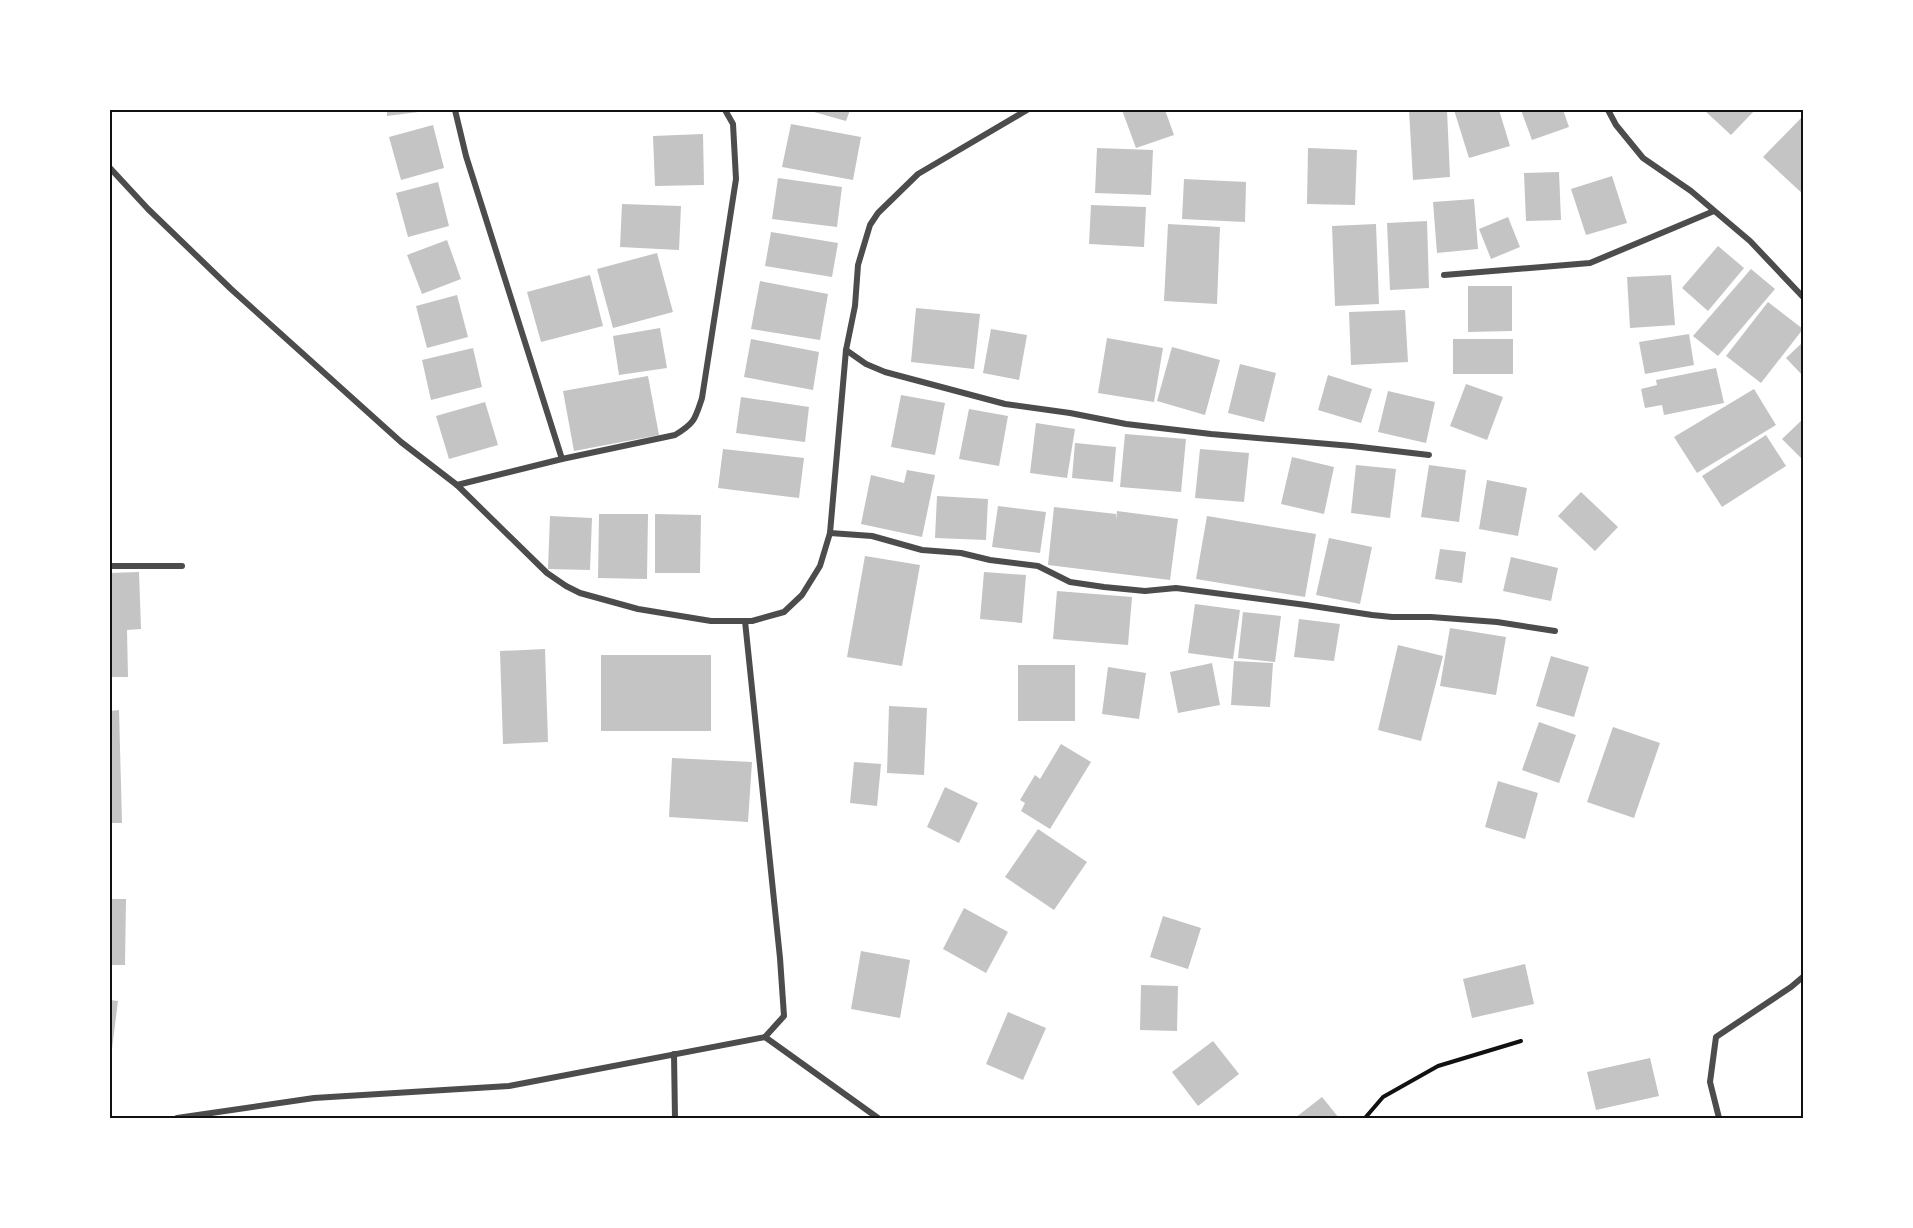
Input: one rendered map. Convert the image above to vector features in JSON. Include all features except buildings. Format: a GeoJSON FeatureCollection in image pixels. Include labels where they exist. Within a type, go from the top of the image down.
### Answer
{"type":"FeatureCollection","features":[{"type":"Feature","properties":{"kind":"street"},"geometry":{"type":"LineString","coordinates":[[455,110],[469,166],[562,459]]}},
{"type":"Feature","properties":{"kind":"street"},"geometry":{"type":"LineString","coordinates":[[457,485],[562,459],[675,435],[689,427],[696,417],[702,398],[736,179],[733,124],[725,110]]}},
{"type":"Feature","properties":{"kind":"street"},"geometry":{"type":"LineString","coordinates":[[110,168],[231,289],[401,442],[457,485],[548,573],[566,586],[580,593],[638,609],[711,621],[752,621],[784,612],[802,595],[820,567],[830,533],[842,388],[846,350],[855,306],[858,265],[870,225],[878,213],[918,174],[1027,110]]}},
{"type":"Feature","properties":{"kind":"street"},"geometry":{"type":"LineString","coordinates":[[1608,110],[1616,125],[1643,158],[1691,191],[1750,241],[1803,298]]}},
{"type":"Feature","properties":{"kind":"street"},"geometry":{"type":"LineString","coordinates":[[1444,275],[1590,263],[1714,211]]}},
{"type":"Feature","properties":{"kind":"street"},"geometry":{"type":"LineString","coordinates":[[846,350],[866,364],[911,381],[1005,404],[1126,424],[1430,455]]}},
{"type":"Feature","properties":{"kind":"street"},"geometry":{"type":"LineString","coordinates":[[830,533],[872,536],[922,550],[961,553],[1038,567],[1070,582],[1104,587],[1145,591],[1176,588],[1372,615],[1497,622],[1555,631]]}},
{"type":"Feature","properties":{"kind":"street"},"geometry":{"type":"LineString","coordinates":[[110,566],[182,566]]}},
{"type":"Feature","properties":{"kind":"street"},"geometry":{"type":"LineString","coordinates":[[177,1119],[314,1098],[509,1086],[765,1037],[784,1016],[745,621]]}},
{"type":"Feature","properties":{"kind":"street"},"geometry":{"type":"LineString","coordinates":[[1719,1119],[1710,1082],[1716,1037],[1791,987],[1803,976]]}},
{"type":"Feature","properties":{"kind":"street"},"geometry":{"type":"LineString","coordinates":[[765,1037],[878,1119]]}},
{"type":"Feature","properties":{"kind":"street"},"geometry":{"type":"LineString","coordinates":[[674,1054],[675,1119]]}},
{"type":"Feature","properties":{"kind":"path"},"geometry":{"type":"LineString","coordinates":[[1365,1119],[1383,1097],[1438,1066],[1521,1041]]}}]}
